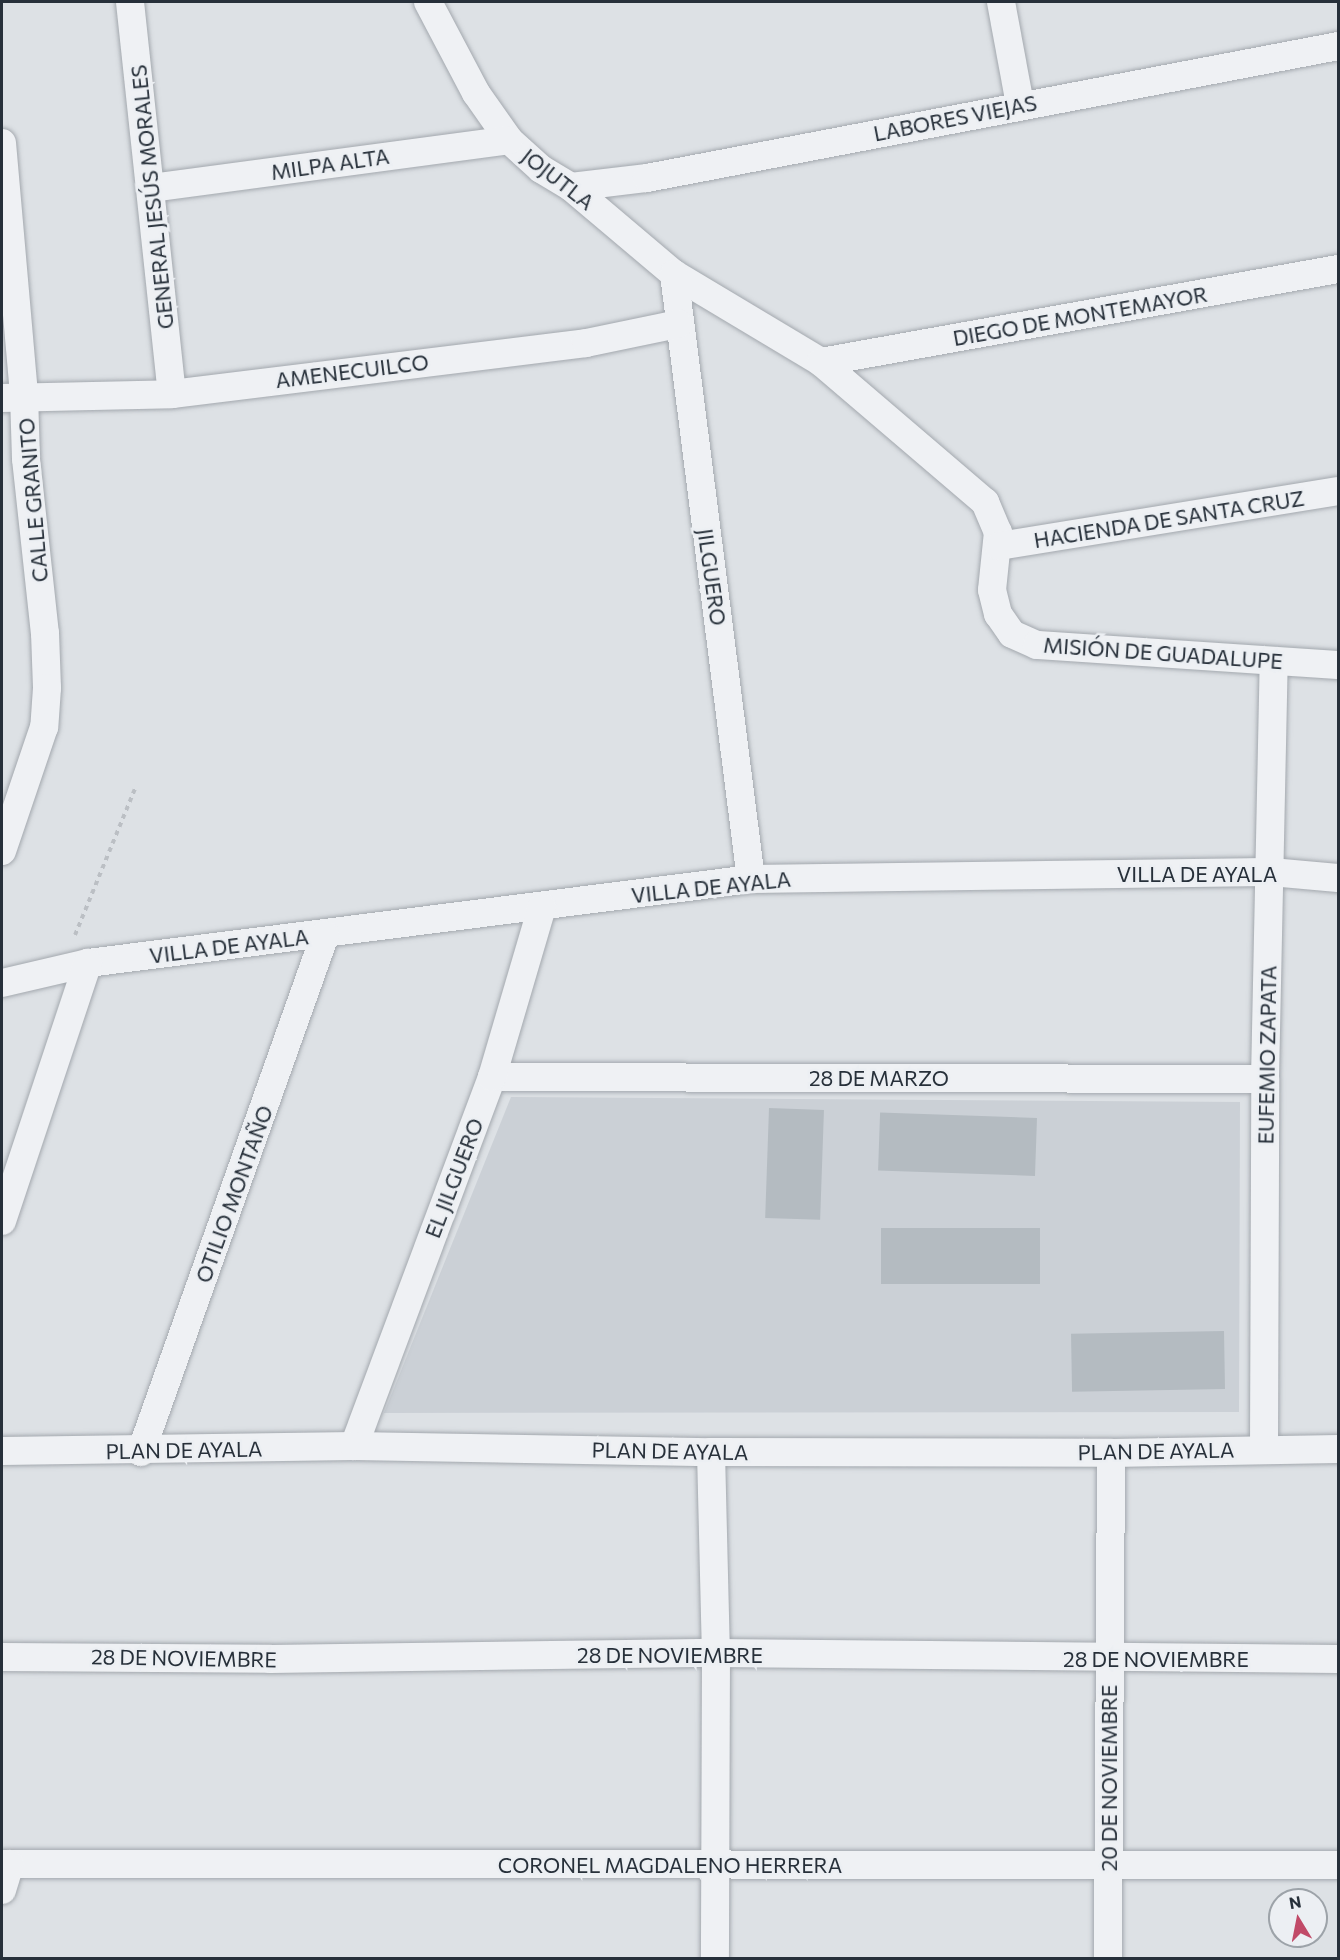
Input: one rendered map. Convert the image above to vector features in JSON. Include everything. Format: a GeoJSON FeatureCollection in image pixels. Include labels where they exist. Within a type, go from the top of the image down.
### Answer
{"type":"FeatureCollection","features":[{"type":"Feature","properties":{"kind":"street","name":"GENERAL JESÚS MORALES"},"geometry":{"type":"LineString","coordinates":[[130,2],[152,188],[172,394]]}},
{"type":"Feature","properties":{"kind":"street","name":"JOJUTLA"},"geometry":{"type":"LineString","coordinates":[[428,2],[455,58],[509,140],[541,169],[571,187],[674,274]]}},
{"type":"Feature","properties":{"kind":"street"},"geometry":{"type":"LineString","coordinates":[[1001,2],[1020,105]]}},
{"type":"Feature","properties":{"kind":"street","name":"LABORES VIEJAS"},"geometry":{"type":"LineString","coordinates":[[571,187],[646,178],[1338,46]]}},
{"type":"Feature","properties":{"kind":"street","name":"MILPA ALTA"},"geometry":{"type":"LineString","coordinates":[[152,188],[509,140]]}},
{"type":"Feature","properties":{"kind":"street","name":"CALLE GRANITO"},"geometry":{"type":"LineString","coordinates":[[2,154],[13,396],[26,459],[45,633],[46,688],[44,727],[2,851]]}},
{"type":"Feature","properties":{"kind":"street","name":"DIEGO DE MONTEMAYOR"},"geometry":{"type":"LineString","coordinates":[[821,362],[1338,269]]}},
{"type":"Feature","properties":{"kind":"street","name":"JILGUERO"},"geometry":{"type":"LineString","coordinates":[[674,274],[678,324],[751,879]]}},
{"type":"Feature","properties":{"kind":"street","name":"MISIÓN DE GUADALUPE"},"geometry":{"type":"LineString","coordinates":[[674,274],[821,362],[985,502],[993,515],[999,546],[992,590],[998,614],[1012,634],[1037,645],[1338,665]]}},
{"type":"Feature","properties":{"kind":"street","name":"AMENECUILCO"},"geometry":{"type":"LineString","coordinates":[[13,396],[172,394],[586,343],[678,324]]}},
{"type":"Feature","properties":{"kind":"street","name":"HACIENDA DE SANTA CRUZ"},"geometry":{"type":"LineString","coordinates":[[999,546],[1338,491]]}},
{"type":"Feature","properties":{"kind":"street","name":"EUFEMIO ZAPATA"},"geometry":{"type":"LineString","coordinates":[[1264,1449],[1265,1079],[1275,661]]}},
{"type":"Feature","properties":{"kind":"street","name":"VILLA DE AYALA"},"geometry":{"type":"LineString","coordinates":[[2,983],[75,966],[751,879],[1271,872],[1338,878]]}},
{"type":"Feature","properties":{"kind":"street","name":"EL JILGUERO"},"geometry":{"type":"LineString","coordinates":[[354,1446],[492,1077],[542,907]]}},
{"type":"Feature","properties":{"kind":"street","name":"OTILIO MONTAÑO"},"geometry":{"type":"LineString","coordinates":[[141,1452],[325,935]]}},
{"type":"Feature","properties":{"kind":"street"},"geometry":{"type":"LineString","coordinates":[[2,1221],[75,966]]}},
{"type":"Feature","properties":{"kind":"street","name":"28 DE MARZO"},"geometry":{"type":"LineString","coordinates":[[492,1077],[1265,1079]]}},
{"type":"Feature","properties":{"kind":"street","name":"PLAN DE AYALA"},"geometry":{"type":"LineString","coordinates":[[2,1451],[141,1452],[354,1446],[711,1452],[1111,1453],[1338,1449]]}},
{"type":"Feature","properties":{"kind":"street"},"geometry":{"type":"LineString","coordinates":[[711,1452],[716,1653],[715,1959]]}},
{"type":"Feature","properties":{"kind":"street","name":"20 DE NOVIEMBRE"},"geometry":{"type":"LineString","coordinates":[[1108,1959],[1111,1453]]}},
{"type":"Feature","properties":{"kind":"street","name":"28 DE NOVIEMBRE"},"geometry":{"type":"LineString","coordinates":[[2,1657],[270,1659],[716,1653],[1108,1659],[1338,1659]]}},
{"type":"Feature","properties":{"kind":"street","name":"CORONEL MAGDALENO HERRERA"},"geometry":{"type":"LineString","coordinates":[[4,1873],[1109,1862],[1338,1865]]}},
{"type":"Feature","properties":{"kind":"path"},"geometry":{"type":"LineString","coordinates":[[75,966],[136,786]]}},
{"type":"Feature","properties":{"kind":"shaded area"},"geometry":{"type":"Polygon","coordinates":[[[511,1097],[1240,1102],[1239,1412],[384,1413],[511,1097]]]}},
{"type":"Feature","properties":{"kind":"building"},"geometry":{"type":"Polygon","coordinates":[[[769,1108],[824,1110],[820,1220],[765,1218],[769,1108]]]}},
{"type":"Feature","properties":{"kind":"building"},"geometry":{"type":"Polygon","coordinates":[[[880,1113],[1037,1118],[1035,1176],[878,1170],[880,1113]]]}},
{"type":"Feature","properties":{"kind":"building"},"geometry":{"type":"Polygon","coordinates":[[[881,1228],[1040,1228],[1040,1284],[881,1284],[881,1228]]]}},
{"type":"Feature","properties":{"kind":"building"},"geometry":{"type":"Polygon","coordinates":[[[1224,1331],[1225,1389],[1072,1392],[1071,1334],[1224,1331]]]}}]}
